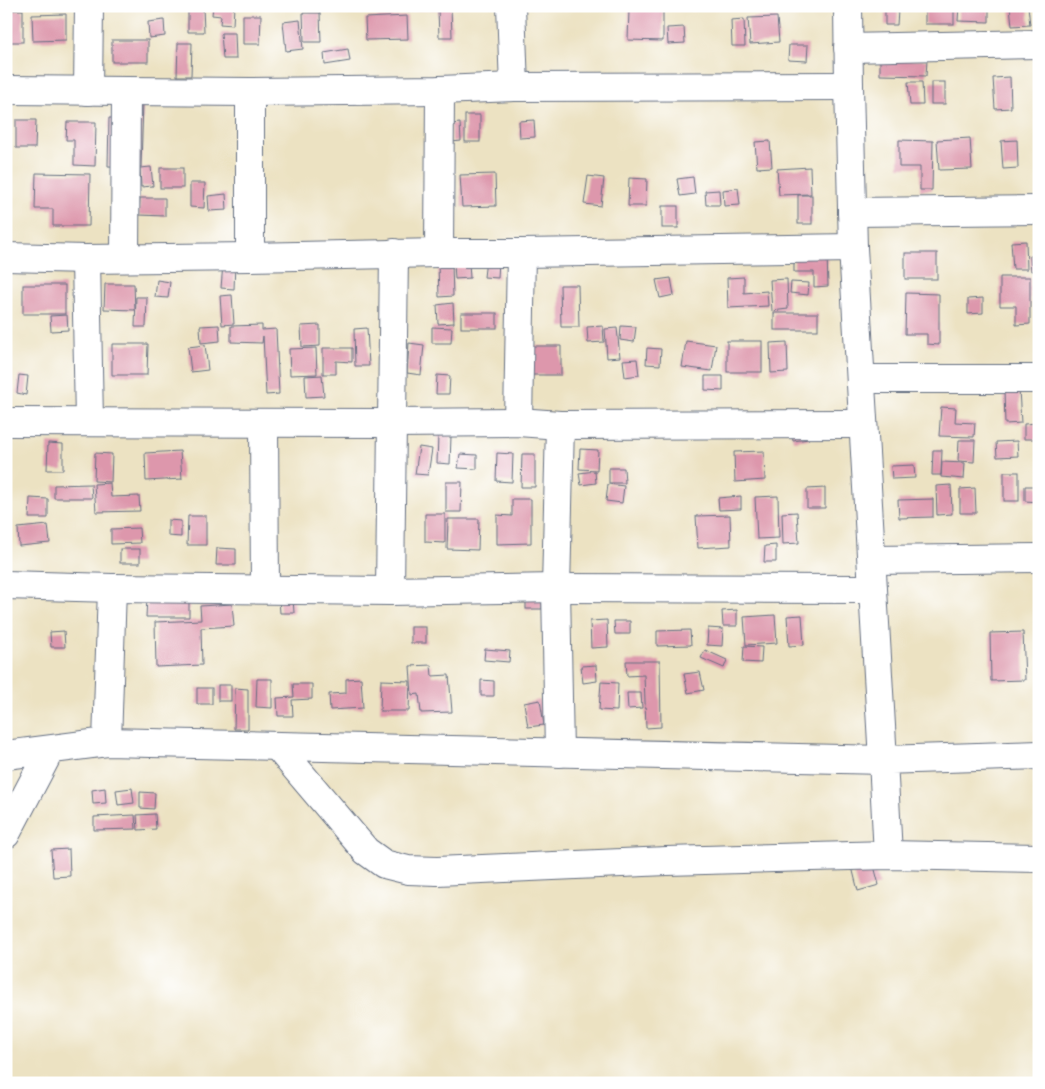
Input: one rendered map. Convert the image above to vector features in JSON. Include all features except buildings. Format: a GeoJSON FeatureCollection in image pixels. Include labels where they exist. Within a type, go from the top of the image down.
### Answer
{"type":"FeatureCollection","features":[{"type":"Feature","properties":{"kind":"street"},"geometry":{"type":"LineString","coordinates":[[88,91],[89,6]]}},
{"type":"Feature","properties":{"kind":"street"},"geometry":{"type":"LineString","coordinates":[[512,6],[514,87]]}},
{"type":"Feature","properties":{"kind":"street"},"geometry":{"type":"LineString","coordinates":[[848,6],[853,248],[888,855]]}},
{"type":"Feature","properties":{"kind":"street"},"geometry":{"type":"LineString","coordinates":[[848,48],[1039,44]]}},
{"type":"Feature","properties":{"kind":"street"},"geometry":{"type":"LineString","coordinates":[[6,90],[250,92],[440,90],[514,87],[849,86]]}},
{"type":"Feature","properties":{"kind":"street"},"geometry":{"type":"LineString","coordinates":[[439,253],[440,90]]}},
{"type":"Feature","properties":{"kind":"street"},"geometry":{"type":"LineString","coordinates":[[125,258],[126,92]]}},
{"type":"Feature","properties":{"kind":"street"},"geometry":{"type":"LineString","coordinates":[[250,92],[250,257]]}},
{"type":"Feature","properties":{"kind":"street"},"geometry":{"type":"LineString","coordinates":[[852,212],[1039,210]]}},
{"type":"Feature","properties":{"kind":"street"},"geometry":{"type":"LineString","coordinates":[[6,257],[86,259],[394,253],[853,248]]}},
{"type":"Feature","properties":{"kind":"street"},"geometry":{"type":"LineString","coordinates":[[390,591],[394,253]]}},
{"type":"Feature","properties":{"kind":"street"},"geometry":{"type":"LineString","coordinates":[[518,422],[520,253]]}},
{"type":"Feature","properties":{"kind":"street"},"geometry":{"type":"LineString","coordinates":[[86,259],[89,422]]}},
{"type":"Feature","properties":{"kind":"street"},"geometry":{"type":"LineString","coordinates":[[861,379],[1039,379]]}},
{"type":"Feature","properties":{"kind":"street"},"geometry":{"type":"LineString","coordinates":[[6,422],[864,424]]}},
{"type":"Feature","properties":{"kind":"street"},"geometry":{"type":"LineString","coordinates":[[264,423],[265,589]]}},
{"type":"Feature","properties":{"kind":"street"},"geometry":{"type":"LineString","coordinates":[[559,753],[556,588],[560,424]]}},
{"type":"Feature","properties":{"kind":"street"},"geometry":{"type":"LineString","coordinates":[[872,560],[1039,558]]}},
{"type":"Feature","properties":{"kind":"street"},"geometry":{"type":"LineString","coordinates":[[6,585],[390,591],[556,588],[873,590]]}},
{"type":"Feature","properties":{"kind":"street"},"geometry":{"type":"LineString","coordinates":[[107,742],[112,588]]}},
{"type":"Feature","properties":{"kind":"street"},"geometry":{"type":"LineString","coordinates":[[6,755],[107,742],[883,760],[1039,755]]}},
{"type":"Feature","properties":{"kind":"street"},"geometry":{"type":"LineString","coordinates":[[277,746],[366,851],[384,864],[408,870],[437,871],[667,861],[888,855],[1039,858]]}},
{"type":"Feature","properties":{"kind":"street"},"geometry":{"type":"LineString","coordinates":[[6,834],[50,750]]}}]}
